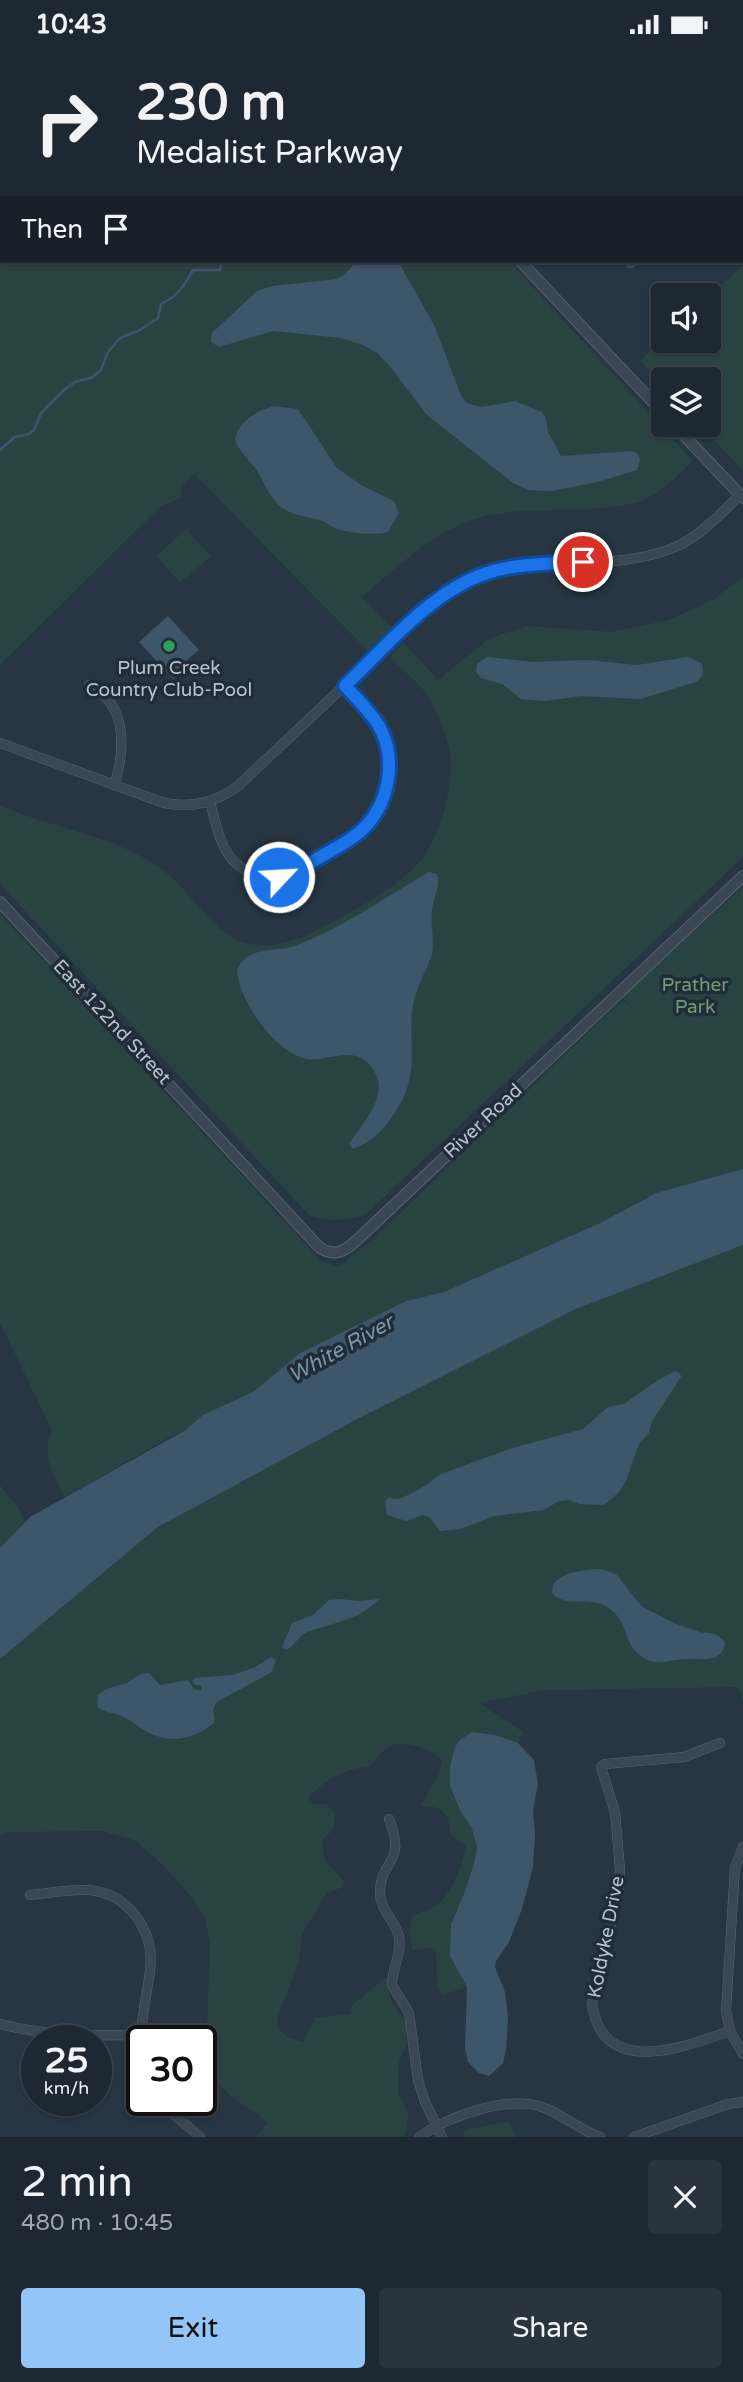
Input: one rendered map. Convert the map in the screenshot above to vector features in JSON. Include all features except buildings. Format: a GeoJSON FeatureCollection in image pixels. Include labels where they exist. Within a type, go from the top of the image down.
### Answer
{"type":"FeatureCollection","features":[{"type":"Feature","properties":{"kind":"street"},"geometry":{"type":"LineString","coordinates":[[522,263],[651,400]]}},
{"type":"Feature","properties":{"kind":"street"},"geometry":{"type":"LineString","coordinates":[[0,743],[164,803],[186,806],[210,802],[238,786],[435,601],[470,579],[507,568],[637,558],[680,545],[698,533],[742,496],[685,437]]}},
{"type":"Feature","properties":{"kind":"street"},"geometry":{"type":"LineString","coordinates":[[89,685],[110,702],[117,720],[121,756],[114,785]]}},
{"type":"Feature","properties":{"kind":"street"},"geometry":{"type":"LineString","coordinates":[[210,802],[228,855],[244,870],[267,878],[290,874],[360,832],[375,814],[383,798],[388,784],[389,759],[380,728],[345,686]]}},
{"type":"Feature","properties":{"kind":"street","name":"River Road"},"geometry":{"type":"LineString","coordinates":[[224,1143],[321,1248],[331,1253],[342,1252],[743,876]]}},
{"type":"Feature","properties":{"kind":"street","name":"East 122nd Street"},"geometry":{"type":"LineString","coordinates":[[0,902],[224,1143]]}},
{"type":"Feature","properties":{"kind":"street","name":"Koldyke Drive"},"geometry":{"type":"LineString","coordinates":[[720,1743],[695,1755],[605,1764],[601,1767],[615,1812],[620,1870],[618,1894],[592,1996],[596,2020],[610,2039],[636,2053],[662,2052],[730,2031]]}},
{"type":"Feature","properties":{"kind":"street"},"geometry":{"type":"LineString","coordinates":[[389,1819],[395,1833],[396,1851],[380,1890],[381,1902],[396,1927],[399,1939],[393,1985],[409,2013],[418,2080],[442,2137]]}},
{"type":"Feature","properties":{"kind":"street"},"geometry":{"type":"LineString","coordinates":[[743,1847],[735,1867],[726,2005],[730,2031],[743,2053]]}},
{"type":"Feature","properties":{"kind":"street"},"geometry":{"type":"LineString","coordinates":[[30,1895],[92,1890],[113,1897],[136,1915],[149,1940],[151,1959],[141,2025]]}},
{"type":"Feature","properties":{"kind":"street"},"geometry":{"type":"LineString","coordinates":[[0,2024],[70,2036],[126,2035]]}},
{"type":"Feature","properties":{"kind":"street"},"geometry":{"type":"LineString","coordinates":[[634,2137],[728,2104],[743,2102]]}},
{"type":"Feature","properties":{"kind":"street"},"geometry":{"type":"LineString","coordinates":[[419,2137],[437,2126],[478,2110],[511,2105],[535,2105],[554,2112],[600,2137]]}},
{"type":"Feature","properties":{"kind":"street"},"geometry":{"type":"LineString","coordinates":[[176,2116],[200,2137]]}},
{"type":"Feature","properties":{"kind":"green space"},"geometry":{"type":"Polygon","coordinates":[[[0,263],[511,263],[651,415],[651,437],[671,437],[693,461],[660,490],[637,502],[597,509],[533,510],[492,515],[456,526],[442,534],[414,553],[362,597],[392,628],[368,651],[194,474],[180,488],[180,498],[160,507],[0,665],[0,263]]]}},
{"type":"Feature","properties":{"kind":"green space"},"geometry":{"type":"Polygon","coordinates":[[[743,265],[743,471],[711,437],[721,437],[721,367],[651,367],[651,373],[640,361],[651,350],[651,353],[721,353],[721,286],[743,265]]]}},
{"type":"Feature","properties":{"kind":"green space"},"geometry":{"type":"Polygon","coordinates":[[[186,529],[211,556],[180,583],[156,556],[186,529]]]}},
{"type":"Feature","properties":{"kind":"green space"},"geometry":{"type":"Polygon","coordinates":[[[743,577],[743,857],[365,1215],[336,1220],[308,1214],[0,884],[0,805],[110,842],[151,862],[179,884],[215,924],[234,939],[257,945],[270,945],[307,935],[370,901],[407,875],[431,845],[447,801],[451,759],[443,728],[426,693],[389,657],[403,642],[438,680],[486,641],[499,635],[528,626],[611,632],[669,620],[714,599],[743,577]]]}},
{"type":"Feature","properties":{"kind":"green space","name":"Prather Park"},"geometry":{"type":"Polygon","coordinates":[[[743,886],[743,1169],[656,1193],[600,1223],[444,1292],[406,1301],[300,1353],[241,1402],[168,1438],[65,1497],[52,1472],[48,1457],[52,1430],[0,1323],[0,914],[320,1260],[338,1267],[371,1241],[622,1000],[632,1007],[622,998],[743,886]]]}},
{"type":"Feature","properties":{"kind":"green space"},"geometry":{"type":"Polygon","coordinates":[[[743,1243],[743,1701],[738,1687],[546,1690],[479,1703],[523,1732],[518,1743],[495,1735],[450,1786],[473,1832],[477,1853],[451,1924],[456,1956],[467,1987],[442,1995],[437,1986],[436,1954],[431,1948],[412,1950],[410,1936],[411,1917],[434,1907],[452,1887],[466,1846],[451,1835],[448,1817],[438,1808],[421,1805],[439,1774],[442,1760],[418,1746],[396,1744],[384,1750],[370,1767],[344,1772],[314,1792],[308,1798],[313,1804],[326,1804],[335,1812],[334,1829],[322,1840],[325,1861],[345,1882],[343,1887],[327,1893],[302,1934],[299,1962],[277,2019],[279,2029],[288,2037],[303,2042],[314,2018],[350,2014],[353,2004],[387,1977],[391,2000],[406,2024],[406,2047],[399,2060],[398,2093],[408,2113],[407,2131],[402,2137],[255,2137],[268,2123],[231,2096],[217,2082],[217,2025],[207,2025],[210,1944],[205,1918],[193,1899],[161,1863],[134,1840],[101,1831],[11,1832],[0,1836],[0,1659],[158,1527],[348,1423],[588,1303],[743,1243]]]}},
{"type":"Feature","properties":{"kind":"green space"},"geometry":{"type":"Polygon","coordinates":[[[0,1485],[21,1512],[25,1522],[0,1548],[0,1485]]]}},
{"type":"Feature","properties":{"kind":"green space"},"geometry":{"type":"Polygon","coordinates":[[[503,2122],[510,2123],[516,2137],[464,2137],[463,2131],[503,2122]]]}},
{"type":"Feature","properties":{"kind":"water"},"geometry":{"type":"Polygon","coordinates":[[[355,263],[399,263],[435,327],[465,401],[482,407],[515,401],[542,412],[546,418],[548,432],[561,456],[632,451],[638,454],[640,460],[637,470],[598,482],[552,491],[528,490],[513,483],[427,415],[388,364],[377,353],[363,345],[341,338],[273,331],[219,347],[211,342],[212,333],[257,291],[272,286],[336,279],[355,263]]]}},
{"type":"Feature","properties":{"kind":"water"},"geometry":{"type":"Polygon","coordinates":[[[274,406],[298,409],[337,468],[361,485],[394,501],[399,513],[388,532],[369,534],[340,530],[279,506],[256,469],[239,449],[235,439],[240,427],[250,417],[274,406]]]}},
{"type":"Feature","properties":{"kind":"water","name":"Plum Creek Country Club-Pool"},"geometry":{"type":"Polygon","coordinates":[[[168,616],[199,650],[187,660],[190,664],[173,679],[139,642],[168,616]]]}},
{"type":"Feature","properties":{"kind":"water"},"geometry":{"type":"Polygon","coordinates":[[[487,657],[533,662],[586,660],[637,665],[688,657],[701,663],[703,671],[696,682],[640,699],[581,696],[545,701],[521,699],[502,684],[481,678],[476,672],[477,664],[487,657]]]}},
{"type":"Feature","properties":{"kind":"water"},"geometry":{"type":"Polygon","coordinates":[[[429,872],[437,874],[438,879],[432,916],[433,949],[413,1005],[412,1062],[408,1085],[400,1104],[384,1128],[353,1149],[349,1144],[368,1117],[377,1098],[379,1088],[372,1068],[360,1057],[344,1055],[307,1059],[283,1047],[271,1036],[252,1010],[244,996],[237,970],[242,962],[254,953],[286,948],[312,939],[346,922],[429,872]]]}},
{"type":"Feature","properties":{"kind":"water","name":"White River"},"geometry":{"type":"Polygon","coordinates":[[[743,1169],[743,1245],[576,1309],[361,1417],[158,1527],[0,1659],[0,1548],[30,1517],[184,1431],[203,1415],[253,1392],[300,1353],[406,1301],[444,1292],[600,1223],[656,1193],[743,1169]]]}},
{"type":"Feature","properties":{"kind":"water"},"geometry":{"type":"Polygon","coordinates":[[[675,1371],[680,1373],[681,1377],[652,1421],[649,1433],[639,1444],[626,1481],[619,1492],[604,1505],[559,1501],[544,1510],[494,1516],[461,1529],[440,1531],[429,1517],[423,1515],[406,1521],[387,1515],[385,1501],[389,1497],[402,1498],[439,1475],[509,1449],[583,1429],[608,1407],[624,1404],[675,1371]]]}},
{"type":"Feature","properties":{"kind":"water"},"geometry":{"type":"Polygon","coordinates":[[[596,1569],[617,1575],[641,1606],[676,1624],[703,1633],[712,1633],[720,1638],[725,1642],[720,1654],[705,1659],[660,1662],[649,1660],[632,1647],[622,1623],[607,1607],[593,1602],[564,1600],[552,1593],[553,1584],[563,1576],[596,1569]]]}},
{"type":"Feature","properties":{"kind":"water"},"geometry":{"type":"Polygon","coordinates":[[[379,1599],[363,1612],[307,1632],[286,1650],[282,1647],[292,1623],[313,1615],[329,1600],[379,1599]]]}},
{"type":"Feature","properties":{"kind":"water"},"geometry":{"type":"Polygon","coordinates":[[[271,1657],[276,1660],[272,1672],[217,1702],[213,1710],[215,1722],[192,1736],[175,1739],[158,1736],[97,1706],[98,1695],[141,1674],[149,1673],[160,1685],[188,1680],[194,1689],[202,1691],[201,1686],[192,1681],[195,1678],[232,1675],[253,1668],[271,1657]]]}},
{"type":"Feature","properties":{"kind":"water"},"geometry":{"type":"Polygon","coordinates":[[[472,1732],[495,1735],[518,1743],[534,1760],[538,1784],[533,1811],[533,1867],[522,1909],[509,1942],[495,1967],[505,1992],[508,2017],[506,2050],[503,2063],[489,2076],[479,2073],[468,2062],[465,2049],[467,1987],[450,1956],[451,1924],[464,1894],[477,1847],[472,1829],[450,1786],[450,1767],[455,1747],[472,1732]]]}},
{"type":"Feature","properties":{"kind":"waterway"},"geometry":{"type":"LineString","coordinates":[[0,450],[15,437],[34,430],[41,413],[65,389],[75,382],[91,378],[101,370],[108,352],[120,338],[140,330],[158,318],[161,304],[177,294],[193,270],[220,270],[221,263]]}},
{"type":"Feature","properties":{"kind":"place","name":"Plum Creek Country Club-Pool"},"geometry":{"type":"Point","coordinates":[169,646]}},
{"type":"Feature","properties":{"kind":"route"},"geometry":{"type":"LineString","coordinates":[[279,877],[298,870],[360,832],[375,814],[386,791],[389,759],[383,734],[377,723],[345,686],[435,601],[470,579],[507,568],[583,562]]}}]}
